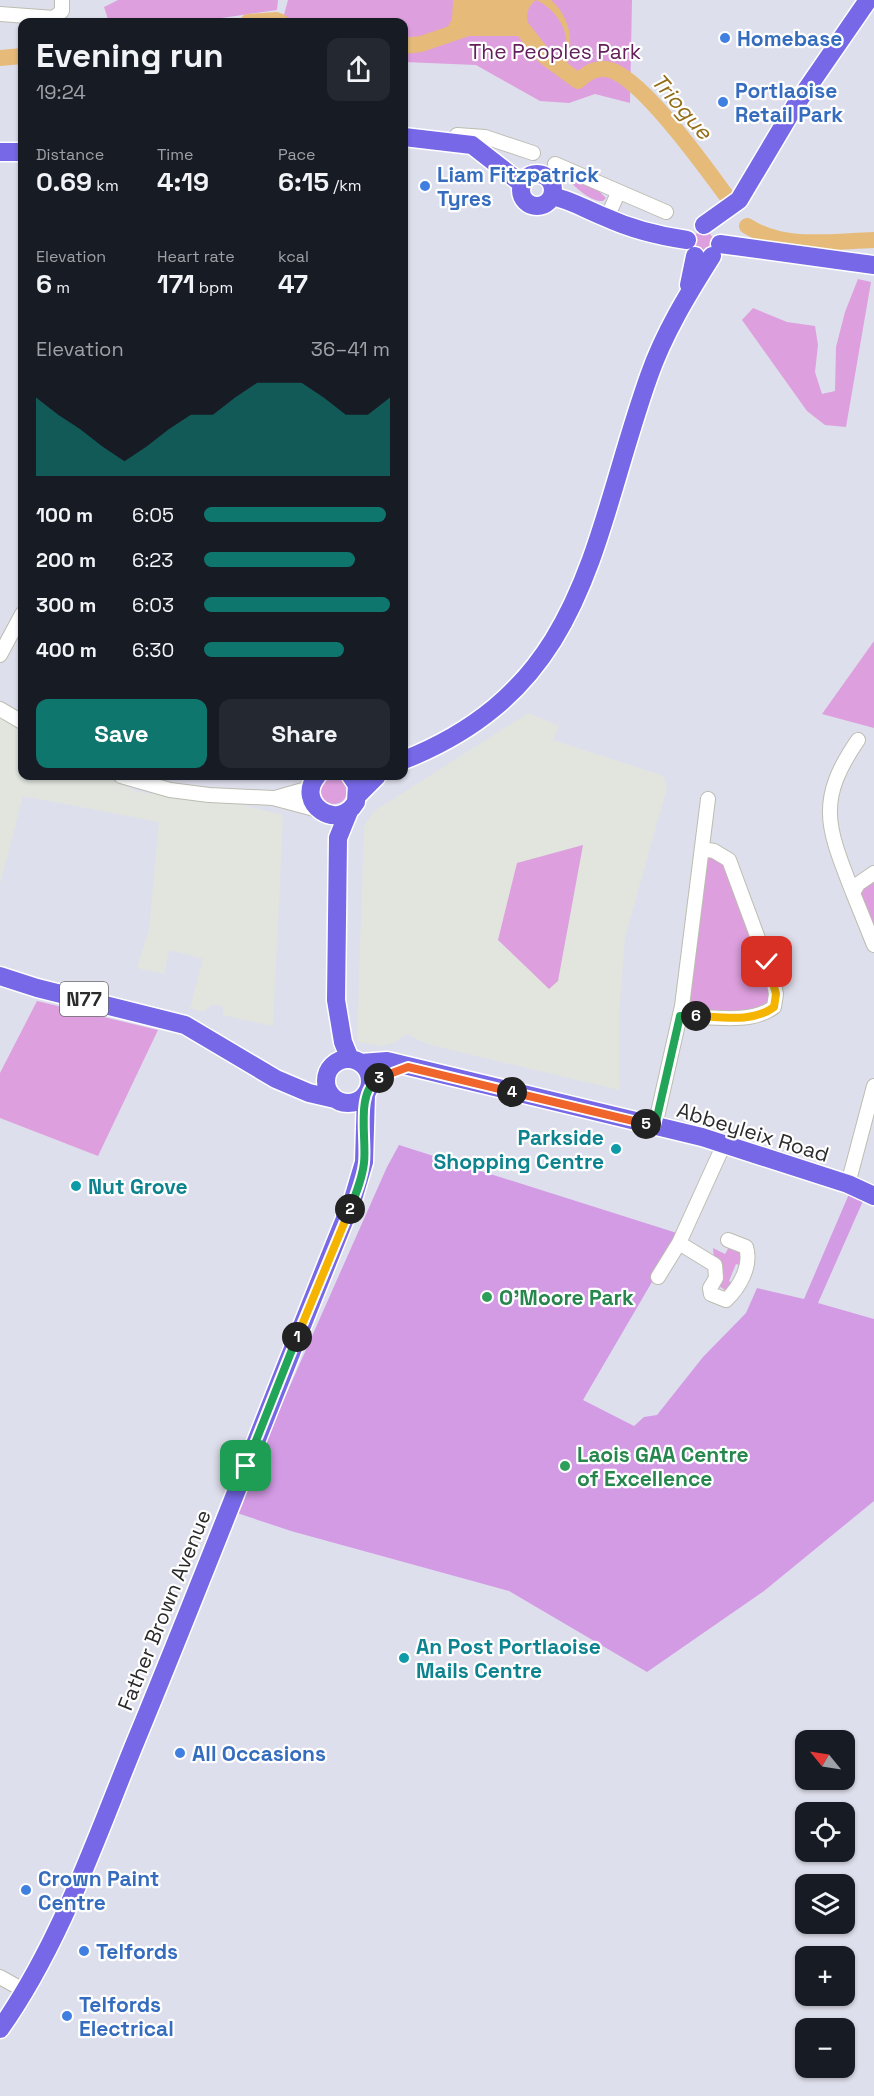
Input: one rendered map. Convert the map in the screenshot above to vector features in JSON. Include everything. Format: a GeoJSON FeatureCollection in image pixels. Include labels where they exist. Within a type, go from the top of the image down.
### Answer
{"type":"FeatureCollection","features":[{"type":"Feature","properties":{"kind":"main road"},"geometry":{"type":"LineString","coordinates":[[408,758],[447,741],[496,706],[533,670],[556,636],[570,612],[598,546],[621,461],[650,374],[686,295],[706,242],[733,205],[795,106],[868,0]]}},
{"type":"Feature","properties":{"kind":"main road"},"geometry":{"type":"LineString","coordinates":[[408,138],[446,140],[472,145],[522,184],[523,198],[534,206],[547,203],[552,196],[661,236],[874,265]]}},
{"type":"Feature","properties":{"kind":"main road"},"geometry":{"type":"LineString","coordinates":[[0,152],[18,152]]}},
{"type":"Feature","properties":{"kind":"main road"},"geometry":{"type":"LineString","coordinates":[[354,780],[357,785],[353,803],[339,838],[337,1019],[327,1085],[363,1130]]}},
{"type":"Feature","properties":{"kind":"main road"},"geometry":{"type":"LineString","coordinates":[[322,812],[339,816],[373,780]]}},
{"type":"Feature","properties":{"kind":"main road"},"geometry":{"type":"LineString","coordinates":[[314,782],[311,800],[339,838]]}},
{"type":"Feature","properties":{"kind":"main road","name":"N77"},"geometry":{"type":"LineString","coordinates":[[0,976],[37,988],[185,1025],[258,1070],[309,1093],[341,1101]]}},
{"type":"Feature","properties":{"kind":"main road"},"geometry":{"type":"LineString","coordinates":[[337,1019],[356,1061],[368,1072],[368,1089]]}},
{"type":"Feature","properties":{"kind":"main road"},"geometry":{"type":"LineString","coordinates":[[292,1085],[310,1083],[329,1071],[339,1061],[356,1061]]}},
{"type":"Feature","properties":{"kind":"main road","name":"Abbeyleix Road"},"geometry":{"type":"LineString","coordinates":[[356,1061],[387,1061],[655,1126],[724,1144],[848,1184],[874,1196]]}},
{"type":"Feature","properties":{"kind":"main road"},"geometry":{"type":"LineString","coordinates":[[341,1101],[357,1101],[389,1073],[408,1067]]}},
{"type":"Feature","properties":{"kind":"main road","name":"Father Brown Avenue"},"geometry":{"type":"LineString","coordinates":[[0,2029],[25,1991],[58,1926],[133,1748],[354,1199],[364,1162],[363,1130],[368,1089]]}},
{"type":"Feature","properties":{"kind":"street"},"geometry":{"type":"LineString","coordinates":[[0,14],[54,18],[62,11],[62,0]]}},
{"type":"Feature","properties":{"kind":"street"},"geometry":{"type":"LineString","coordinates":[[446,140],[449,135],[485,137],[533,153]]}},
{"type":"Feature","properties":{"kind":"street"},"geometry":{"type":"LineString","coordinates":[[555,164],[666,212]]}},
{"type":"Feature","properties":{"kind":"street"},"geometry":{"type":"LineString","coordinates":[[607,218],[618,193]]}},
{"type":"Feature","properties":{"kind":"street"},"geometry":{"type":"LineString","coordinates":[[0,656],[18,622]]}},
{"type":"Feature","properties":{"kind":"street"},"geometry":{"type":"LineString","coordinates":[[0,709],[18,720]]}},
{"type":"Feature","properties":{"kind":"street"},"geometry":{"type":"LineString","coordinates":[[858,740],[833,784],[829,814],[833,840],[874,945]]}},
{"type":"Feature","properties":{"kind":"street"},"geometry":{"type":"LineString","coordinates":[[135,780],[170,790],[208,795],[273,798],[322,812]]}},
{"type":"Feature","properties":{"kind":"street"},"geometry":{"type":"LineString","coordinates":[[273,798],[314,782]]}},
{"type":"Feature","properties":{"kind":"street"},"geometry":{"type":"LineString","coordinates":[[655,1126],[680,1016],[708,799]]}},
{"type":"Feature","properties":{"kind":"street"},"geometry":{"type":"LineString","coordinates":[[680,1016],[764,1015],[774,1007],[776,994],[767,962],[754,934],[729,860],[714,851],[702,849]]}},
{"type":"Feature","properties":{"kind":"street"},"geometry":{"type":"LineString","coordinates":[[853,893],[858,884],[874,873]]}},
{"type":"Feature","properties":{"kind":"street"},"geometry":{"type":"LineString","coordinates":[[848,1184],[874,1086]]}},
{"type":"Feature","properties":{"kind":"street"},"geometry":{"type":"LineString","coordinates":[[658,1277],[679,1243],[724,1144]]}},
{"type":"Feature","properties":{"kind":"street"},"geometry":{"type":"LineString","coordinates":[[679,1243],[715,1265],[716,1278],[710,1288],[711,1294],[726,1300],[741,1279],[748,1254],[746,1247],[728,1240]]}},
{"type":"Feature","properties":{"kind":"street"},"geometry":{"type":"LineString","coordinates":[[0,1977],[25,1991]]}},
{"type":"Feature","properties":{"kind":"shaded area"},"geometry":{"type":"Polygon","coordinates":[[[453,0],[536,0],[551,0],[563,14],[569,30],[570,48],[566,66],[560,70],[544,56],[522,28],[468,28],[442,38],[452,19],[453,0]],[[536,0],[529,7],[528,25],[538,44],[558,66],[563,64],[566,54],[566,35],[558,18],[545,5],[536,0]]]}},
{"type":"Feature","properties":{"kind":"shaded area"},"geometry":{"type":"Polygon","coordinates":[[[528,713],[559,726],[553,740],[664,776],[667,788],[625,937],[619,1013],[619,1090],[427,1044],[406,1034],[394,1043],[382,1046],[357,1042],[364,827],[373,812],[528,713]]]}},
{"type":"Feature","properties":{"kind":"shaded area"},"geometry":{"type":"Polygon","coordinates":[[[0,718],[18,729],[18,780],[112,780],[137,792],[242,805],[283,815],[273,1026],[223,1015],[223,1007],[212,1004],[204,1012],[190,1008],[203,959],[169,950],[164,974],[137,968],[149,929],[159,822],[23,796],[0,884],[0,718]]]}},
{"type":"Feature","properties":{"kind":"shaded area","name":"Laois GAA Centre of Excellence"},"geometry":{"type":"Polygon","coordinates":[[[399,1145],[680,1234],[583,1400],[634,1426],[644,1417],[657,1415],[703,1357],[746,1313],[757,1288],[804,1299],[849,1194],[863,1201],[818,1303],[874,1319],[874,1501],[764,1591],[647,1672],[509,1591],[291,1531],[234,1512],[387,1167],[399,1145]]]}},
{"type":"Feature","properties":{"kind":"green space"},"geometry":{"type":"Polygon","coordinates":[[[118,0],[278,0],[277,10],[222,18],[108,18],[104,7],[118,0]]]}},
{"type":"Feature","properties":{"kind":"green space","name":"The Peoples Park"},"geometry":{"type":"Polygon","coordinates":[[[288,0],[632,0],[630,103],[595,94],[569,103],[540,101],[476,65],[408,62],[408,18],[283,18],[288,0]]]}},
{"type":"Feature","properties":{"kind":"green space"},"geometry":{"type":"Polygon","coordinates":[[[567,176],[597,189],[606,198],[598,201],[588,196],[573,185],[567,176]]]}},
{"type":"Feature","properties":{"kind":"green space"},"geometry":{"type":"Polygon","coordinates":[[[699,231],[707,231],[713,237],[713,245],[707,251],[699,251],[693,245],[693,237],[699,231]]]}},
{"type":"Feature","properties":{"kind":"green space"},"geometry":{"type":"Polygon","coordinates":[[[858,279],[871,282],[846,427],[825,425],[807,411],[742,320],[753,308],[787,322],[815,326],[818,345],[815,372],[822,394],[835,391],[836,347],[845,312],[858,279]]]}},
{"type":"Feature","properties":{"kind":"green space"},"geometry":{"type":"Polygon","coordinates":[[[874,641],[874,728],[822,714],[874,641]]]}},
{"type":"Feature","properties":{"kind":"green space"},"geometry":{"type":"Polygon","coordinates":[[[328,780],[340,780],[346,786],[346,796],[339,803],[329,803],[322,796],[322,786],[328,780]]]}},
{"type":"Feature","properties":{"kind":"green space"},"geometry":{"type":"Polygon","coordinates":[[[583,845],[558,981],[549,989],[498,940],[517,863],[583,845]]]}},
{"type":"Feature","properties":{"kind":"green space"},"geometry":{"type":"Polygon","coordinates":[[[712,857],[723,863],[727,871],[772,992],[768,1006],[734,1012],[706,1012],[696,1008],[688,995],[704,864],[708,858],[712,857]]]}},
{"type":"Feature","properties":{"kind":"green space"},"geometry":{"type":"Polygon","coordinates":[[[874,879],[874,935],[860,896],[862,887],[874,879]]]}},
{"type":"Feature","properties":{"kind":"green space"},"geometry":{"type":"Polygon","coordinates":[[[37,1001],[158,1030],[98,1156],[0,1118],[0,1073],[37,1001]]]}},
{"type":"Feature","properties":{"kind":"green space"},"geometry":{"type":"Polygon","coordinates":[[[729,1247],[742,1252],[742,1266],[736,1264],[729,1281],[735,1284],[728,1292],[716,1284],[713,1248],[725,1254],[729,1247]]]}},
{"type":"Feature","properties":{"kind":"waterway","name":"Triogue"},"geometry":{"type":"LineString","coordinates":[[408,46],[421,44],[468,28],[522,28],[544,56],[578,81],[591,72],[606,69],[620,74],[636,86],[670,123],[725,194]]}},
{"type":"Feature","properties":{"kind":"waterway","name":"Triogue"},"geometry":{"type":"LineString","coordinates":[[0,58],[18,56]]}},
{"type":"Feature","properties":{"kind":"waterway","name":"Triogue"},"geometry":{"type":"LineString","coordinates":[[747,226],[761,234],[792,241],[874,240]]}},
{"type":"Feature","properties":{"kind":"place","name":"Homebase"},"geometry":{"type":"Point","coordinates":[725,38]}},
{"type":"Feature","properties":{"kind":"place","name":"Portlaoise Retail Park"},"geometry":{"type":"Point","coordinates":[723,102]}},
{"type":"Feature","properties":{"kind":"place","name":"Liam Fitzpatrick Tyres"},"geometry":{"type":"Point","coordinates":[425,186]}},
{"type":"Feature","properties":{"kind":"place","name":"Parkside Shopping Centre"},"geometry":{"type":"Point","coordinates":[616,1149]}},
{"type":"Feature","properties":{"kind":"place","name":"Nut Grove"},"geometry":{"type":"Point","coordinates":[76,1186]}},
{"type":"Feature","properties":{"kind":"place","name":"O'Moore Park"},"geometry":{"type":"Point","coordinates":[487,1297]}},
{"type":"Feature","properties":{"kind":"place","name":"Laois GAA Centre of Excellence"},"geometry":{"type":"Point","coordinates":[565,1466]}},
{"type":"Feature","properties":{"kind":"place","name":"An Post Portlaoise Mails Centre"},"geometry":{"type":"Point","coordinates":[404,1658]}},
{"type":"Feature","properties":{"kind":"place","name":"All Occasions"},"geometry":{"type":"Point","coordinates":[180,1753]}},
{"type":"Feature","properties":{"kind":"place","name":"Crown Paint Centre"},"geometry":{"type":"Point","coordinates":[26,1890]}},
{"type":"Feature","properties":{"kind":"place","name":"Telfords"},"geometry":{"type":"Point","coordinates":[84,1951]}},
{"type":"Feature","properties":{"kind":"place","name":"Telfords Electrical"},"geometry":{"type":"Point","coordinates":[67,2016]}},
{"type":"Feature","properties":{"kind":"route"},"geometry":{"type":"LineString","coordinates":[[246,1466],[354,1199],[364,1162],[363,1130],[366,1094],[370,1083],[389,1073],[408,1067],[655,1126],[680,1016],[764,1015],[774,1007],[776,994],[767,962]]}}]}
